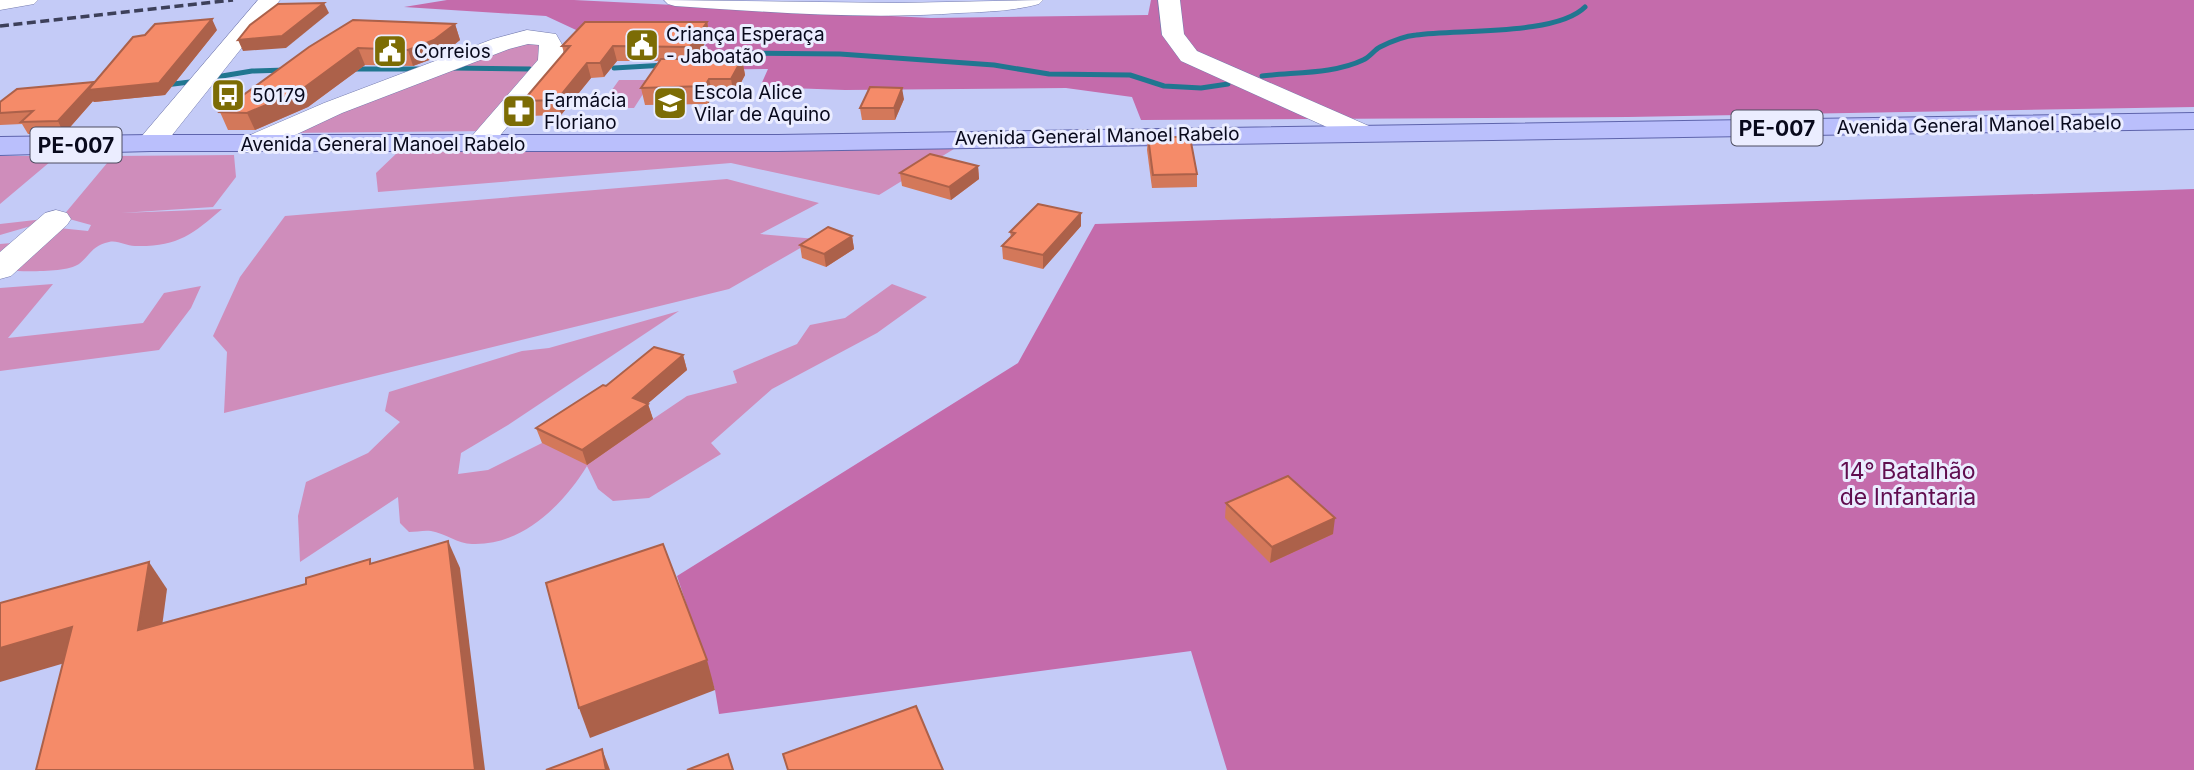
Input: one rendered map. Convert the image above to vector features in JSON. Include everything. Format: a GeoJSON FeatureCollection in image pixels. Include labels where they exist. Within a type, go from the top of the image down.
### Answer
{"type":"FeatureCollection","features":[{"type":"Feature","properties":{"kind":"main road","name":"Avenida General Manoel Rabelo"},"geometry":{"type":"LineString","coordinates":[[0,146],[151,143],[778,143],[2194,121]]}},
{"type":"Feature","properties":{"kind":"street"},"geometry":{"type":"LineString","coordinates":[[0,4],[27,0]]}},
{"type":"Feature","properties":{"kind":"street"},"geometry":{"type":"LineString","coordinates":[[151,143],[268,0]]}},
{"type":"Feature","properties":{"kind":"street"},"geometry":{"type":"LineString","coordinates":[[675,0],[918,10],[1031,0]]}},
{"type":"Feature","properties":{"kind":"street"},"geometry":{"type":"LineString","coordinates":[[1169,0],[1173,35],[1189,56],[1360,132]]}},
{"type":"Feature","properties":{"kind":"street"},"geometry":{"type":"LineString","coordinates":[[250,145],[333,108],[513,40],[539,37],[548,39],[552,48],[550,61],[529,71],[478,144]]}},
{"type":"Feature","properties":{"kind":"street"},"geometry":{"type":"LineString","coordinates":[[429,70],[491,71]]}},
{"type":"Feature","properties":{"kind":"street"},"geometry":{"type":"LineString","coordinates":[[0,269],[56,219]]}},
{"type":"Feature","properties":{"kind":"shaded area"},"geometry":{"type":"Polygon","coordinates":[[[543,37],[544,71],[492,131],[282,133],[517,39],[543,37]]]}},
{"type":"Feature","properties":{"kind":"shaded area"},"geometry":{"type":"Polygon","coordinates":[[[619,80],[652,80],[634,108],[599,108],[619,80]]]}},
{"type":"Feature","properties":{"kind":"shaded area"},"geometry":{"type":"Polygon","coordinates":[[[962,144],[879,195],[731,163],[378,192],[376,173],[399,151],[786,149],[962,144]]]}},
{"type":"Feature","properties":{"kind":"shaded area"},"geometry":{"type":"Polygon","coordinates":[[[234,155],[236,177],[213,207],[121,213],[222,209],[183,238],[150,246],[104,243],[79,264],[55,270],[9,271],[0,261],[0,244],[12,243],[59,228],[88,231],[91,225],[62,217],[113,156],[234,155]]]}},
{"type":"Feature","properties":{"kind":"shaded area"},"geometry":{"type":"Polygon","coordinates":[[[0,156],[57,156],[0,204],[0,156]]]}},
{"type":"Feature","properties":{"kind":"shaded area"},"geometry":{"type":"Polygon","coordinates":[[[727,179],[819,203],[760,234],[816,239],[729,289],[224,413],[227,352],[213,336],[240,277],[285,216],[727,179]]]}},
{"type":"Feature","properties":{"kind":"shaded area"},"geometry":{"type":"Polygon","coordinates":[[[62,217],[0,235],[0,224],[62,217]]]}},
{"type":"Feature","properties":{"kind":"shaded area"},"geometry":{"type":"Polygon","coordinates":[[[53,284],[8,338],[143,323],[164,293],[201,286],[191,308],[159,350],[0,371],[0,288],[53,284]]]}},
{"type":"Feature","properties":{"kind":"shaded area"},"geometry":{"type":"Polygon","coordinates":[[[892,284],[927,297],[877,333],[772,389],[711,443],[721,454],[649,498],[613,501],[598,489],[587,466],[566,495],[539,520],[508,538],[472,544],[431,531],[409,532],[400,523],[398,497],[300,562],[298,516],[306,482],[368,453],[400,422],[385,411],[389,392],[522,351],[549,348],[679,311],[508,425],[461,453],[458,474],[488,470],[542,443],[653,419],[687,396],[737,383],[733,371],[797,344],[810,325],[845,318],[892,284]]]}},
{"type":"Feature","properties":{"kind":"green space"},"geometry":{"type":"Polygon","coordinates":[[[447,0],[574,0],[931,18],[1148,15],[1151,0],[2194,0],[2194,107],[1628,117],[1141,120],[1132,97],[1066,88],[845,90],[760,87],[768,69],[696,70],[709,36],[589,36],[546,16],[404,7],[447,0]]]}},
{"type":"Feature","properties":{"kind":"green space","name":"14° Batalhão de Infantaria"},"geometry":{"type":"Polygon","coordinates":[[[2194,189],[2194,770],[1227,770],[1191,651],[719,714],[715,690],[677,576],[1018,363],[1095,224],[2194,189]]]}},
{"type":"Feature","properties":{"kind":"building"},"geometry":{"type":"Polygon","coordinates":[[[324,3],[282,36],[238,40],[250,25],[278,4],[324,3]]]}},
{"type":"Feature","properties":{"kind":"building"},"geometry":{"type":"Polygon","coordinates":[[[212,19],[159,83],[88,90],[133,37],[145,35],[155,24],[212,19]]]}},
{"type":"Feature","properties":{"kind":"building"},"geometry":{"type":"Polygon","coordinates":[[[353,20],[455,24],[434,40],[408,50],[358,48],[301,90],[247,113],[220,112],[309,47],[353,20]]]}},
{"type":"Feature","properties":{"kind":"building"},"geometry":{"type":"Polygon","coordinates":[[[585,22],[707,22],[690,47],[613,46],[600,63],[587,63],[557,100],[523,101],[570,46],[562,46],[585,22]]]}},
{"type":"Feature","properties":{"kind":"building"},"geometry":{"type":"Polygon","coordinates":[[[661,59],[742,59],[731,79],[709,79],[705,86],[641,88],[661,59]]]}},
{"type":"Feature","properties":{"kind":"building"},"geometry":{"type":"Polygon","coordinates":[[[94,82],[58,121],[21,122],[33,111],[0,113],[0,102],[17,89],[94,82]]]}},
{"type":"Feature","properties":{"kind":"building"},"geometry":{"type":"Polygon","coordinates":[[[870,87],[902,88],[894,108],[860,108],[870,87]]]}},
{"type":"Feature","properties":{"kind":"building"},"geometry":{"type":"Polygon","coordinates":[[[1148,137],[1190,137],[1197,174],[1153,175],[1148,137]]]}},
{"type":"Feature","properties":{"kind":"building"},"geometry":{"type":"Polygon","coordinates":[[[930,154],[978,166],[949,187],[900,173],[930,154]]]}},
{"type":"Feature","properties":{"kind":"building"},"geometry":{"type":"Polygon","coordinates":[[[1038,204],[1081,213],[1043,255],[1002,246],[1015,233],[1010,232],[1038,204]]]}},
{"type":"Feature","properties":{"kind":"building"},"geometry":{"type":"Polygon","coordinates":[[[828,227],[852,236],[824,254],[800,245],[828,227]]]}},
{"type":"Feature","properties":{"kind":"building"},"geometry":{"type":"Polygon","coordinates":[[[654,347],[683,355],[633,398],[648,404],[582,450],[536,428],[603,385],[606,386],[654,347]]]}},
{"type":"Feature","properties":{"kind":"building"},"geometry":{"type":"Polygon","coordinates":[[[1288,476],[1335,518],[1272,547],[1226,503],[1288,476]]]}},
{"type":"Feature","properties":{"kind":"building"},"geometry":{"type":"Polygon","coordinates":[[[448,541],[475,770],[36,770],[72,627],[0,648],[0,603],[149,562],[138,630],[306,584],[306,578],[370,559],[370,564],[448,541]]]}},
{"type":"Feature","properties":{"kind":"building"},"geometry":{"type":"Polygon","coordinates":[[[663,544],[707,660],[579,708],[546,583],[663,544]]]}},
{"type":"Feature","properties":{"kind":"building"},"geometry":{"type":"Polygon","coordinates":[[[916,706],[943,770],[788,770],[783,754],[916,706]]]}},
{"type":"Feature","properties":{"kind":"building"},"geometry":{"type":"Polygon","coordinates":[[[602,749],[606,770],[546,770],[602,749]]]}},
{"type":"Feature","properties":{"kind":"building"},"geometry":{"type":"Polygon","coordinates":[[[728,754],[733,770],[687,770],[728,754]]]}},
{"type":"Feature","properties":{"kind":"waterway"},"geometry":{"type":"LineString","coordinates":[[1262,76],[1314,72],[1352,65],[1384,45],[1412,36],[1505,30],[1552,23],[1585,7]]}},
{"type":"Feature","properties":{"kind":"waterway"},"geometry":{"type":"LineString","coordinates":[[689,60],[727,53],[840,54],[994,65],[1049,74],[1130,75],[1164,86],[1201,88],[1228,84]]}},
{"type":"Feature","properties":{"kind":"waterway"},"geometry":{"type":"LineString","coordinates":[[614,68],[666,65]]}},
{"type":"Feature","properties":{"kind":"waterway"},"geometry":{"type":"LineString","coordinates":[[453,68],[530,69]]}},
{"type":"Feature","properties":{"kind":"waterway"},"geometry":{"type":"LineString","coordinates":[[351,69],[418,69]]}},
{"type":"Feature","properties":{"kind":"waterway"},"geometry":{"type":"LineString","coordinates":[[216,77],[252,71],[286,70]]}},
{"type":"Feature","properties":{"kind":"waterway"},"geometry":{"type":"LineString","coordinates":[[165,85],[190,82]]}},
{"type":"Feature","properties":{"kind":"railway"},"geometry":{"type":"LineString","coordinates":[[0,26],[233,0]]}},
{"type":"Feature","properties":{"kind":"place","name":"Criança Esperaça - Jaboatão"},"geometry":{"type":"Point","coordinates":[642,45]}},
{"type":"Feature","properties":{"kind":"place","name":"Correios"},"geometry":{"type":"Point","coordinates":[390,51]}},
{"type":"Feature","properties":{"kind":"place","name":"50179"},"geometry":{"type":"Point","coordinates":[228,95]}},
{"type":"Feature","properties":{"kind":"place","name":"Escola Alice Vilar de Aquino"},"geometry":{"type":"Point","coordinates":[670,103]}},
{"type":"Feature","properties":{"kind":"place","name":"Farmácia Floriano"},"geometry":{"type":"Point","coordinates":[519,111]}}]}
